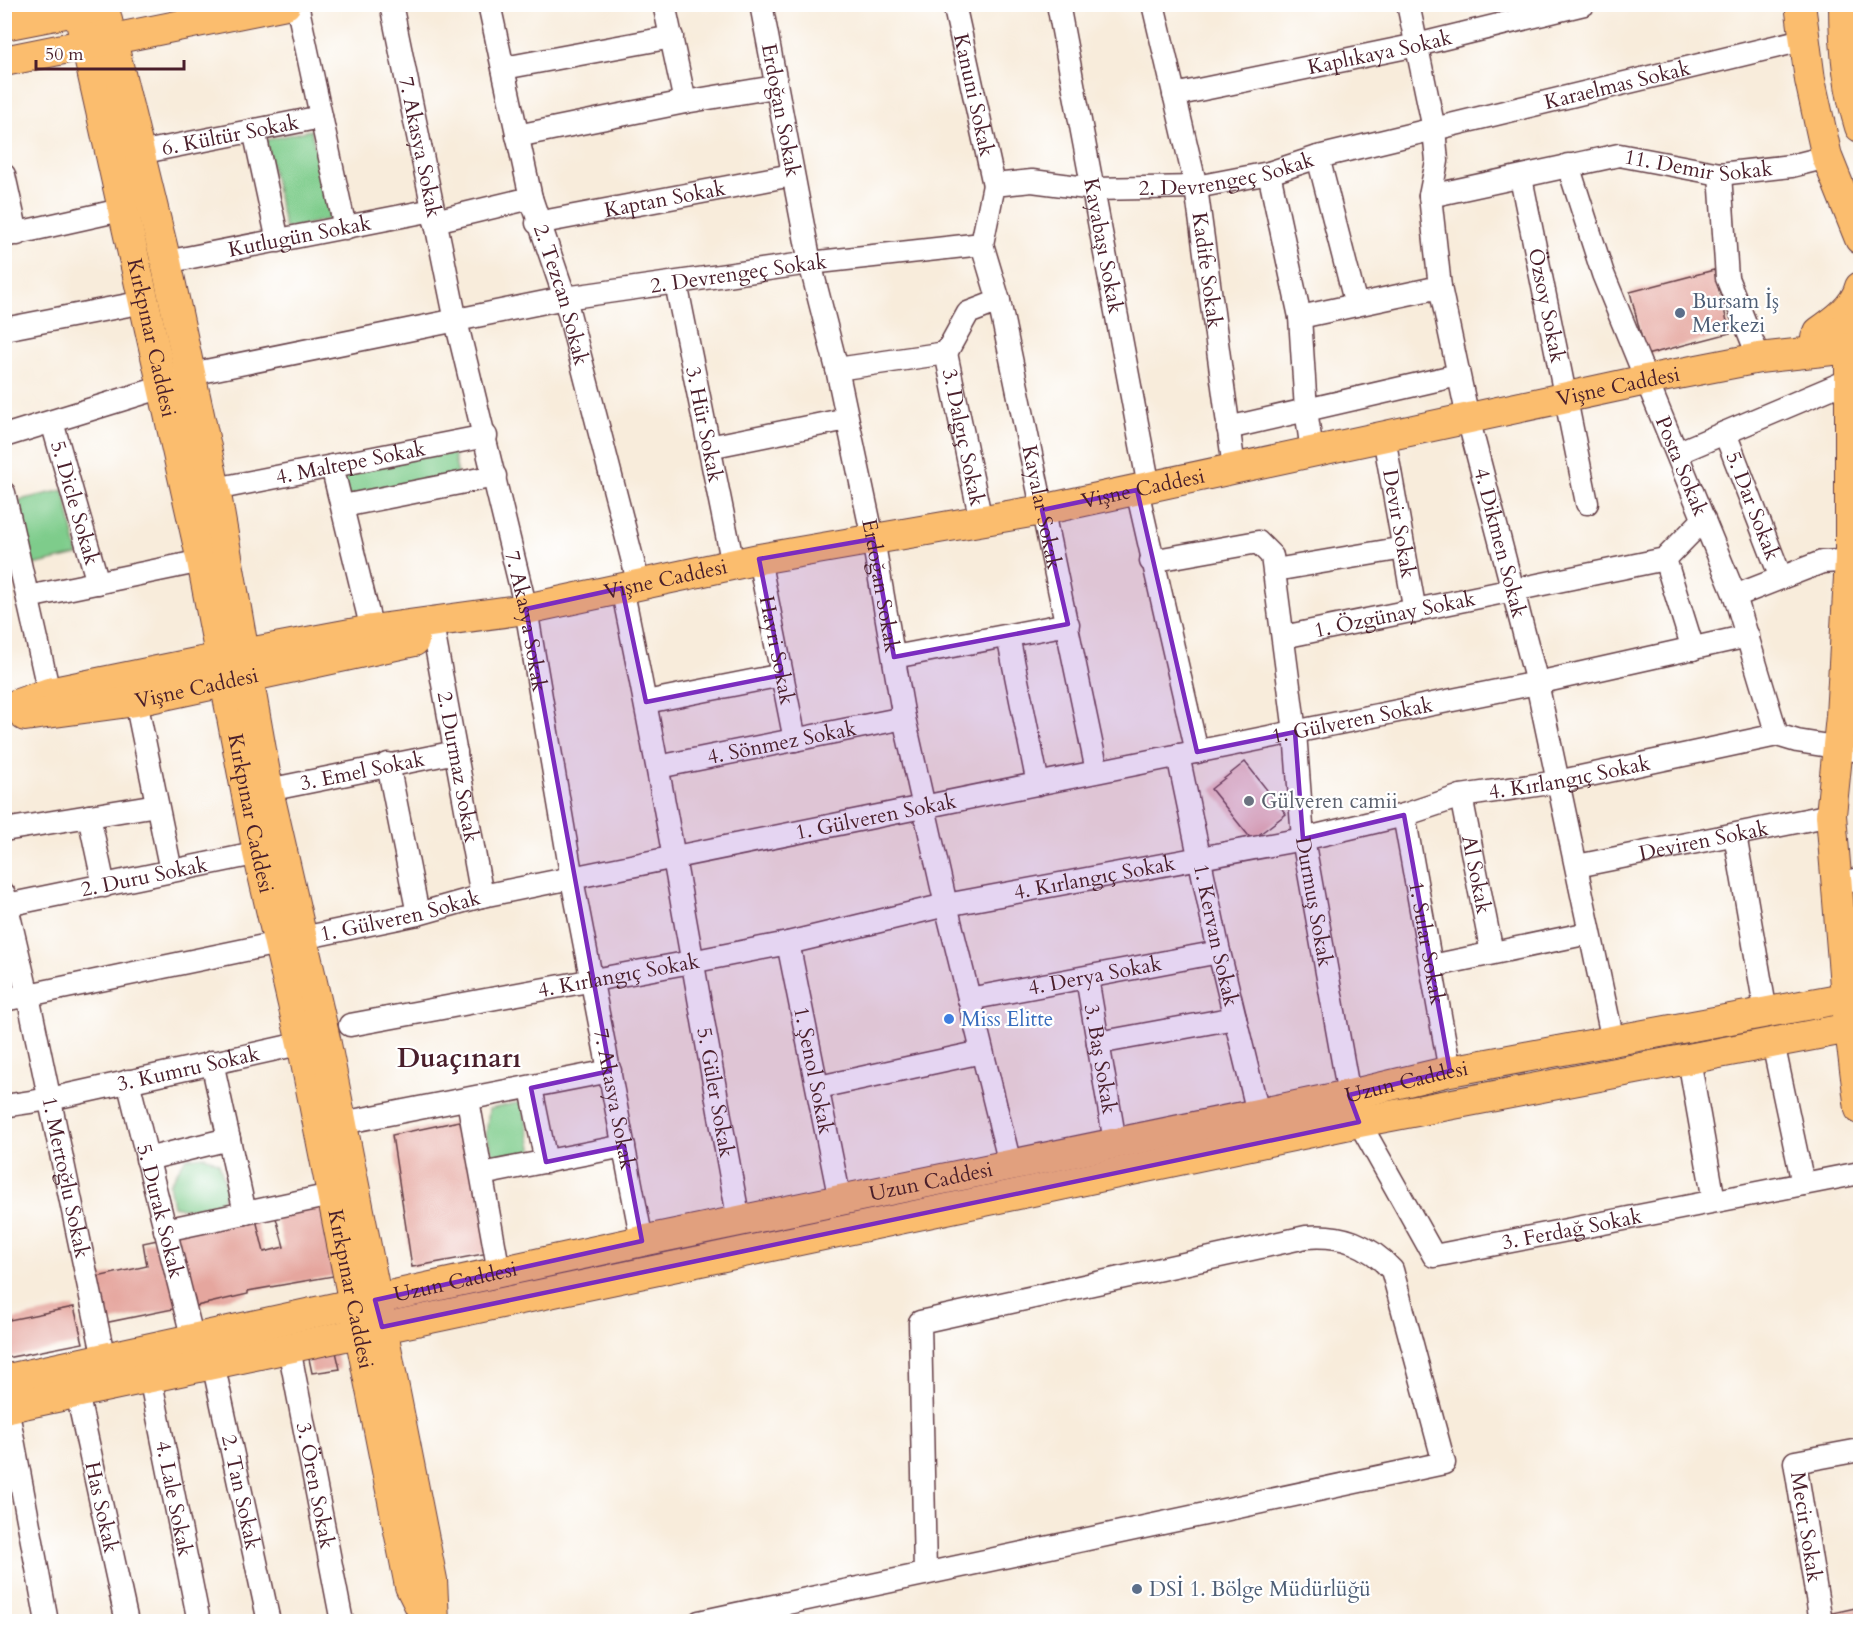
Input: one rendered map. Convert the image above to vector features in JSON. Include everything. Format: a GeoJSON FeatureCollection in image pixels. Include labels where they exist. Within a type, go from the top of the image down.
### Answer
{"type":"FeatureCollection","features":[{"type":"Feature","properties":{"kind":"main road"},"geometry":{"type":"LineString","coordinates":[[4,62],[286,4]]}},
{"type":"Feature","properties":{"kind":"main road"},"geometry":{"type":"LineString","coordinates":[[1800,4],[1803,40],[1827,157],[1857,229],[1860,263]]}},
{"type":"Feature","properties":{"kind":"main road"},"geometry":{"type":"LineString","coordinates":[[1844,4],[1848,64],[1860,127]]}},
{"type":"Feature","properties":{"kind":"main road"},"geometry":{"type":"LineString","coordinates":[[4,25],[93,6]]}},
{"type":"Feature","properties":{"kind":"main road","name":"Kırkpınar Caddesi"},"geometry":{"type":"LineString","coordinates":[[93,6],[121,210],[202,561],[268,790],[269,851]]}},
{"type":"Feature","properties":{"kind":"main road","name":"Kırkpınar Caddesi"},"geometry":{"type":"LineString","coordinates":[[99,44],[139,153],[166,262],[215,489],[234,669],[289,941],[314,1041],[342,1123],[367,1316],[410,1586],[428,1622]]}},
{"type":"Feature","properties":{"kind":"main road"},"geometry":{"type":"LineString","coordinates":[[1759,358],[1803,342],[1838,319],[1852,303],[1860,287]]}},
{"type":"Feature","properties":{"kind":"main road"},"geometry":{"type":"LineString","coordinates":[[1803,342],[1858,342]]}},
{"type":"Feature","properties":{"kind":"main road"},"geometry":{"type":"LineString","coordinates":[[1759,358],[1858,342]]}},
{"type":"Feature","properties":{"kind":"main road"},"geometry":{"type":"LineString","coordinates":[[1858,342],[1852,379],[1855,560],[1849,748],[1831,815],[1848,882],[1860,1109]]}},
{"type":"Feature","properties":{"kind":"main road","name":"Vişne Caddesi"},"geometry":{"type":"LineString","coordinates":[[4,709],[49,693],[234,669],[434,635],[526,609],[630,586],[746,562],[1042,510],[1564,397],[1759,358]]}},
{"type":"Feature","properties":{"kind":"main road","name":"Vişne Caddesi"},"geometry":{"type":"LineString","coordinates":[[4,718],[136,701],[234,669],[372,630],[526,609]]}},
{"type":"Feature","properties":{"kind":"main road","name":"Uzun Caddesi"},"geometry":{"type":"LineString","coordinates":[[5,1398],[77,1393],[289,1348],[367,1316],[500,1272],[642,1241],[1258,1113],[1354,1109],[1450,1071],[1853,997]]}},
{"type":"Feature","properties":{"kind":"main road","name":"Uzun Caddesi"},"geometry":{"type":"LineString","coordinates":[[5,1398],[104,1359],[193,1340],[367,1316],[1354,1109],[1689,1059],[1856,1027]]}},
{"type":"Feature","properties":{"kind":"main road","name":"Kırkpınar Caddesi"},"geometry":{"type":"LineString","coordinates":[[314,1041],[331,1195],[367,1316],[432,1580],[434,1622]]}},
{"type":"Feature","properties":{"kind":"street","name":"6. Kültür Sokak"},"geometry":{"type":"LineString","coordinates":[[297,4],[345,228]]}},
{"type":"Feature","properties":{"kind":"street","name":"7. Akasya Sokak"},"geometry":{"type":"LineString","coordinates":[[391,4],[456,321],[486,436],[526,609],[572,879],[642,1241]]}},
{"type":"Feature","properties":{"kind":"street","name":"2. Tezcan Sokak"},"geometry":{"type":"LineString","coordinates":[[489,4],[537,223],[565,298],[630,586],[646,702],[658,767]]}},
{"type":"Feature","properties":{"kind":"street"},"geometry":{"type":"LineString","coordinates":[[664,4],[685,102]]}},
{"type":"Feature","properties":{"kind":"street","name":"Erdoğan Sokak"},"geometry":{"type":"LineString","coordinates":[[761,4],[810,263],[837,369],[873,539],[904,718],[946,905],[1010,1164]]}},
{"type":"Feature","properties":{"kind":"street","name":"Kanuni Sokak"},"geometry":{"type":"LineString","coordinates":[[954,4],[994,185]]}},
{"type":"Feature","properties":{"kind":"street","name":"Kayabaşı Sokak"},"geometry":{"type":"LineString","coordinates":[[1058,4],[1094,189],[1143,489]]}},
{"type":"Feature","properties":{"kind":"street","name":"Kadife Sokak"},"geometry":{"type":"LineString","coordinates":[[1153,4],[1196,187],[1234,468]]}},
{"type":"Feature","properties":{"kind":"street","name":"4. Dikmen Sokak"},"geometry":{"type":"LineString","coordinates":[[1408,4],[1434,129],[1437,161],[1430,196],[1440,286],[1468,418],[1537,683],[1613,1041]]}},
{"type":"Feature","properties":{"kind":"street","name":"Kaplıkaya Sokak"},"geometry":{"type":"LineString","coordinates":[[1174,94],[1417,45],[1542,9],[1584,4]]}},
{"type":"Feature","properties":{"kind":"street"},"geometry":{"type":"LineString","coordinates":[[504,68],[672,37]]}},
{"type":"Feature","properties":{"kind":"street","name":"Karaelmas Sokak"},"geometry":{"type":"LineString","coordinates":[[1434,129],[1803,40]]}},
{"type":"Feature","properties":{"kind":"street"},"geometry":{"type":"LineString","coordinates":[[517,136],[685,102],[776,87]]}},
{"type":"Feature","properties":{"kind":"street","name":"6. Kültür Sokak"},"geometry":{"type":"LineString","coordinates":[[139,153],[321,117]]}},
{"type":"Feature","properties":{"kind":"street","name":"2. Devrengeç Sokak"},"geometry":{"type":"LineString","coordinates":[[994,185],[1032,181],[1094,189],[1196,187],[1269,174],[1318,157],[1434,129]]}},
{"type":"Feature","properties":{"kind":"street"},"geometry":{"type":"LineString","coordinates":[[254,130],[278,241]]}},
{"type":"Feature","properties":{"kind":"street","name":"11. Demir Sokak"},"geometry":{"type":"LineString","coordinates":[[1430,196],[1619,155],[1720,174],[1791,166],[1827,157]]}},
{"type":"Feature","properties":{"kind":"street"},"geometry":{"type":"LineString","coordinates":[[1318,157],[1356,305]]}},
{"type":"Feature","properties":{"kind":"street","name":"Posta Sokak"},"geometry":{"type":"LineString","coordinates":[[1568,165],[1603,274],[1735,596],[1778,735]]}},
{"type":"Feature","properties":{"kind":"street"},"geometry":{"type":"LineString","coordinates":[[1269,174],[1300,317],[1306,410],[1312,451]]}},
{"type":"Feature","properties":{"kind":"street"},"geometry":{"type":"LineString","coordinates":[[1720,174],[1727,278],[1759,358]]}},
{"type":"Feature","properties":{"kind":"street","name":"Kaptan Sokak"},"geometry":{"type":"LineString","coordinates":[[537,223],[792,175]]}},
{"type":"Feature","properties":{"kind":"street"},"geometry":{"type":"LineString","coordinates":[[5,176],[11,235],[121,210]]}},
{"type":"Feature","properties":{"kind":"street","name":"Özsoy Sokak"},"geometry":{"type":"LineString","coordinates":[[1521,178],[1587,503]]}},
{"type":"Feature","properties":{"kind":"street"},"geometry":{"type":"LineString","coordinates":[[982,244],[994,185]]}},
{"type":"Feature","properties":{"kind":"street","name":"Kutlugün Sokak"},"geometry":{"type":"LineString","coordinates":[[166,262],[345,228],[531,198]]}},
{"type":"Feature","properties":{"kind":"street","name":"2. Devrengeç Sokak"},"geometry":{"type":"LineString","coordinates":[[4,436],[163,387],[191,374],[565,298],[810,263],[982,244]]}},
{"type":"Feature","properties":{"kind":"street","name":"Kayalar Sokak"},"geometry":{"type":"LineString","coordinates":[[982,244],[999,301],[1068,624],[1096,771]]}},
{"type":"Feature","properties":{"kind":"street","name":"3. Hür Sokak"},"geometry":{"type":"LineString","coordinates":[[675,284],[709,447],[746,562]]}},
{"type":"Feature","properties":{"kind":"street"},"geometry":{"type":"LineString","coordinates":[[1300,317],[1440,286]]}},
{"type":"Feature","properties":{"kind":"street"},"geometry":{"type":"LineString","coordinates":[[837,369],[946,353],[968,313],[999,301]]}},
{"type":"Feature","properties":{"kind":"street"},"geometry":{"type":"LineString","coordinates":[[4,329],[144,302]]}},
{"type":"Feature","properties":{"kind":"street","name":"3. Dalgıç Sokak"},"geometry":{"type":"LineString","coordinates":[[946,353],[981,521]]}},
{"type":"Feature","properties":{"kind":"street"},"geometry":{"type":"LineString","coordinates":[[1228,428],[1458,375]]}},
{"type":"Feature","properties":{"kind":"street"},"geometry":{"type":"LineString","coordinates":[[1677,453],[1852,379]]}},
{"type":"Feature","properties":{"kind":"street"},"geometry":{"type":"LineString","coordinates":[[709,447],[847,419]]}},
{"type":"Feature","properties":{"kind":"street","name":"5. Dicle Sokak"},"geometry":{"type":"LineString","coordinates":[[52,422],[98,583]]}},
{"type":"Feature","properties":{"kind":"street","name":"5. Dar Sokak"},"geometry":{"type":"LineString","coordinates":[[1725,432],[1781,578]]}},
{"type":"Feature","properties":{"kind":"street","name":"4. Maltepe Sokak"},"geometry":{"type":"LineString","coordinates":[[215,489],[486,436]]}},
{"type":"Feature","properties":{"kind":"street","name":"Devir Sokak"},"geometry":{"type":"LineString","coordinates":[[1384,437],[1415,612]]}},
{"type":"Feature","properties":{"kind":"street"},"geometry":{"type":"LineString","coordinates":[[332,466],[372,630]]}},
{"type":"Feature","properties":{"kind":"street"},"geometry":{"type":"LineString","coordinates":[[343,506],[495,476]]}},
{"type":"Feature","properties":{"kind":"street","name":"1. Kervan Sokak"},"geometry":{"type":"LineString","coordinates":[[1143,489],[1151,561],[1187,754],[1199,857],[1219,952],[1258,1113]]}},
{"type":"Feature","properties":{"kind":"street"},"geometry":{"type":"LineString","coordinates":[[4,493],[49,693]]}},
{"type":"Feature","properties":{"kind":"street"},"geometry":{"type":"LineString","coordinates":[[1693,649],[1665,559],[1704,519]]}},
{"type":"Feature","properties":{"kind":"street","name":"Durmuş Sokak"},"geometry":{"type":"LineString","coordinates":[[1151,561],[1258,542],[1272,556],[1295,732],[1303,839],[1354,1109]]}},
{"type":"Feature","properties":{"kind":"street"},"geometry":{"type":"LineString","coordinates":[[1275,570],[1404,548]]}},
{"type":"Feature","properties":{"kind":"street","name":"1. Özgünay Sokak"},"geometry":{"type":"LineString","coordinates":[[1283,637],[1513,592],[1665,559]]}},
{"type":"Feature","properties":{"kind":"street"},"geometry":{"type":"LineString","coordinates":[[1735,596],[1822,562],[1855,560]]}},
{"type":"Feature","properties":{"kind":"street"},"geometry":{"type":"LineString","coordinates":[[28,597],[202,561]]}},
{"type":"Feature","properties":{"kind":"street","name":"Hayri Sokak"},"geometry":{"type":"LineString","coordinates":[[746,562],[782,675],[795,740]]}},
{"type":"Feature","properties":{"kind":"street"},"geometry":{"type":"LineString","coordinates":[[894,657],[1068,624]]}},
{"type":"Feature","properties":{"kind":"street","name":"2. Durmaz Sokak"},"geometry":{"type":"LineString","coordinates":[[434,635],[482,896]]}},
{"type":"Feature","properties":{"kind":"street"},"geometry":{"type":"LineString","coordinates":[[1008,636],[1038,784]]}},
{"type":"Feature","properties":{"kind":"street","name":"1. Gülveren Sokak"},"geometry":{"type":"LineString","coordinates":[[4,1000],[418,914],[482,896],[675,859],[924,806],[1537,683],[1748,636]]}},
{"type":"Feature","properties":{"kind":"street"},"geometry":{"type":"LineString","coordinates":[[646,702],[782,675]]}},
{"type":"Feature","properties":{"kind":"street"},"geometry":{"type":"LineString","coordinates":[[136,701],[171,871]]}},
{"type":"Feature","properties":{"kind":"street","name":"4. Sönmez Sokak"},"geometry":{"type":"LineString","coordinates":[[658,767],[904,718]]}},
{"type":"Feature","properties":{"kind":"street","name":"4. Kırlangıç Sokak"},"geometry":{"type":"LineString","coordinates":[[350,1025],[788,943],[946,905],[1303,839],[1404,815],[1461,796],[1557,782],[1778,735],[1797,741],[1849,748]]}},
{"type":"Feature","properties":{"kind":"street","name":"3. Emel Sokak"},"geometry":{"type":"LineString","coordinates":[[268,790],[456,752]]}},
{"type":"Feature","properties":{"kind":"street"},"geometry":{"type":"LineString","coordinates":[[388,764],[418,914]]}},
{"type":"Feature","properties":{"kind":"street","name":"5. Güler Sokak"},"geometry":{"type":"LineString","coordinates":[[658,767],[739,1221]]}},
{"type":"Feature","properties":{"kind":"street","name":"Al Sokak"},"geometry":{"type":"LineString","coordinates":[[1461,796],[1492,952]]}},
{"type":"Feature","properties":{"kind":"street"},"geometry":{"type":"LineString","coordinates":[[4,830],[157,804]]}},
{"type":"Feature","properties":{"kind":"street","name":"1. Sular Sokak"},"geometry":{"type":"LineString","coordinates":[[1404,815],[1450,1071]]}},
{"type":"Feature","properties":{"kind":"street","name":"Deviren Sokak"},"geometry":{"type":"LineString","coordinates":[[1577,866],[1831,815]]}},
{"type":"Feature","properties":{"kind":"street"},"geometry":{"type":"LineString","coordinates":[[89,816],[104,886]]}},
{"type":"Feature","properties":{"kind":"street"},"geometry":{"type":"LineString","coordinates":[[1735,835],[1766,1013]]}},
{"type":"Feature","properties":{"kind":"street","name":"2. Duru Sokak"},"geometry":{"type":"LineString","coordinates":[[6,899],[104,886],[269,851]]}},
{"type":"Feature","properties":{"kind":"street","name":"1. Mertoğlu Sokak"},"geometry":{"type":"LineString","coordinates":[[6,899],[104,1359]]}},
{"type":"Feature","properties":{"kind":"street"},"geometry":{"type":"LineString","coordinates":[[1432,966],[1589,933]]}},
{"type":"Feature","properties":{"kind":"street","name":"1. Şenol Sokak"},"geometry":{"type":"LineString","coordinates":[[788,943],[819,1087],[840,1200]]}},
{"type":"Feature","properties":{"kind":"street","name":"4. Derya Sokak"},"geometry":{"type":"LineString","coordinates":[[969,999],[1219,952]]}},
{"type":"Feature","properties":{"kind":"street","name":"3. Baş Sokak"},"geometry":{"type":"LineString","coordinates":[[1087,978],[1115,1142]]}},
{"type":"Feature","properties":{"kind":"street"},"geometry":{"type":"LineString","coordinates":[[1098,1043],[1235,1018]]}},
{"type":"Feature","properties":{"kind":"street","name":"3. Kumru Sokak"},"geometry":{"type":"LineString","coordinates":[[4,1106],[50,1099],[314,1041]]}},
{"type":"Feature","properties":{"kind":"street"},"geometry":{"type":"LineString","coordinates":[[1773,1042],[1803,1184]]}},
{"type":"Feature","properties":{"kind":"street"},"geometry":{"type":"LineString","coordinates":[[819,1087],[981,1052]]}},
{"type":"Feature","properties":{"kind":"street"},"geometry":{"type":"LineString","coordinates":[[1689,1059],[1714,1201]]}},
{"type":"Feature","properties":{"kind":"street"},"geometry":{"type":"LineString","coordinates":[[212,1062],[245,1213]]}},
{"type":"Feature","properties":{"kind":"street"},"geometry":{"type":"LineString","coordinates":[[342,1123],[610,1071]]}},
{"type":"Feature","properties":{"kind":"street","name":"5. Durak Sokak"},"geometry":{"type":"LineString","coordinates":[[128,1081],[193,1340]]}},
{"type":"Feature","properties":{"kind":"street"},"geometry":{"type":"LineString","coordinates":[[531,1088],[546,1162]]}},
{"type":"Feature","properties":{"kind":"street"},"geometry":{"type":"LineString","coordinates":[[468,1100],[500,1272]]}},
{"type":"Feature","properties":{"kind":"street","name":"3. Ferdağ Sokak"},"geometry":{"type":"LineString","coordinates":[[1354,1109],[1434,1256],[1860,1173]]}},
{"type":"Feature","properties":{"kind":"street"},"geometry":{"type":"LineString","coordinates":[[147,1159],[229,1139]]}},
{"type":"Feature","properties":{"kind":"street"},"geometry":{"type":"LineString","coordinates":[[482,1174],[624,1146]]}},
{"type":"Feature","properties":{"kind":"street"},"geometry":{"type":"LineString","coordinates":[[165,1230],[331,1195]]}},
{"type":"Feature","properties":{"kind":"street"},"geometry":{"type":"LineString","coordinates":[[699,1622],[925,1574],[1444,1463],[1392,1270],[1374,1253],[1352,1241],[1337,1237],[1306,1237],[921,1322],[925,1574]]}},
{"type":"Feature","properties":{"kind":"street","name":"3. Ören Sokak"},"geometry":{"type":"LineString","coordinates":[[289,1348],[342,1622]]}},
{"type":"Feature","properties":{"kind":"street","name":"2. Tan Sokak"},"geometry":{"type":"LineString","coordinates":[[213,1363],[269,1622]]}},
{"type":"Feature","properties":{"kind":"street","name":"4. Lale Sokak"},"geometry":{"type":"LineString","coordinates":[[150,1377],[200,1622]]}},
{"type":"Feature","properties":{"kind":"street","name":"Has Sokak"},"geometry":{"type":"LineString","coordinates":[[77,1393],[127,1622]]}},
{"type":"Feature","properties":{"kind":"street"},"geometry":{"type":"LineString","coordinates":[[5,1398],[47,1622]]}},
{"type":"Feature","properties":{"kind":"street","name":"Mecir Sokak"},"geometry":{"type":"LineString","coordinates":[[1821,1622],[1795,1462],[1860,1450]]}},
{"type":"Feature","properties":{"kind":"highlighted area"},"geometry":{"type":"Polygon","coordinates":[[[1137,490],[1197,752],[1295,732],[1303,839],[1404,815],[1450,1071],[1349,1095],[1359,1122],[382,1327],[375,1300],[642,1241],[624,1146],[546,1162],[531,1088],[610,1071],[526,609],[622,588],[646,702],[782,675],[759,559],[873,539],[894,657],[1068,624],[1042,510],[1137,490]]]}},
{"type":"Feature","properties":{"kind":"green space"},"geometry":{"type":"Polygon","coordinates":[[[311,130],[331,219],[285,229],[266,140],[311,130]]]}},
{"type":"Feature","properties":{"kind":"green space"},"geometry":{"type":"Polygon","coordinates":[[[452,447],[458,475],[346,498],[340,470],[452,447]]]}},
{"type":"Feature","properties":{"kind":"green space"},"geometry":{"type":"Polygon","coordinates":[[[64,490],[78,555],[33,565],[19,500],[64,490]]]}},
{"type":"Feature","properties":{"kind":"green space"},"geometry":{"type":"Polygon","coordinates":[[[522,1102],[533,1152],[496,1159],[486,1136],[489,1109],[522,1102]]]}},
{"type":"Feature","properties":{"kind":"green space"},"geometry":{"type":"Polygon","coordinates":[[[205,1156],[219,1163],[227,1190],[220,1203],[188,1209],[173,1206],[169,1184],[186,1158],[205,1156]]]}},
{"type":"Feature","properties":{"kind":"building","name":"Bursam İş Merkezi"},"geometry":{"type":"Polygon","coordinates":[[[1714,270],[1730,333],[1646,355],[1630,292],[1714,270]]]}},
{"type":"Feature","properties":{"kind":"building","name":"Gülveren camii"},"geometry":{"type":"Polygon","coordinates":[[[1245,762],[1286,814],[1252,840],[1211,789],[1245,762]]]}},
{"type":"Feature","properties":{"kind":"building"},"geometry":{"type":"Polygon","coordinates":[[[469,1119],[489,1253],[412,1267],[392,1135],[469,1119]]]}},
{"type":"Feature","properties":{"kind":"building"},"geometry":{"type":"Polygon","coordinates":[[[325,1200],[339,1275],[248,1291],[248,1294],[192,1307],[173,1232],[254,1211],[264,1252],[284,1247],[273,1207],[325,1200]]]}},
{"type":"Feature","properties":{"kind":"building"},"geometry":{"type":"Polygon","coordinates":[[[167,1238],[178,1308],[104,1323],[97,1277],[147,1266],[143,1243],[167,1238]]]}},
{"type":"Feature","properties":{"kind":"building"},"geometry":{"type":"Polygon","coordinates":[[[74,1307],[83,1343],[6,1358],[4,1321],[74,1307]]]}},
{"type":"Feature","properties":{"kind":"building"},"geometry":{"type":"Polygon","coordinates":[[[334,1343],[340,1369],[312,1373],[307,1349],[334,1343]]]}},
{"type":"Feature","properties":{"kind":"building"},"geometry":{"type":"Polygon","coordinates":[[[1860,1607],[1860,1622],[1830,1622],[1828,1614],[1860,1607]]]}},
{"type":"Feature","properties":{"kind":"place","name":"Bursam İş Merkezi"},"geometry":{"type":"Point","coordinates":[1680,313]}},
{"type":"Feature","properties":{"kind":"place","name":"Gülveren camii"},"geometry":{"type":"Point","coordinates":[1249,801]}},
{"type":"Feature","properties":{"kind":"place","name":"Miss Elitte"},"geometry":{"type":"Point","coordinates":[949,1019]}},
{"type":"Feature","properties":{"kind":"place","name":"DSİ 1. Bölge Müdürlüğü"},"geometry":{"type":"Point","coordinates":[1137,1589]}},
{"type":"Feature","properties":{"kind":"district","name":"Duaçınarı"},"geometry":{"type":"Point","coordinates":[459,1058]}}]}
